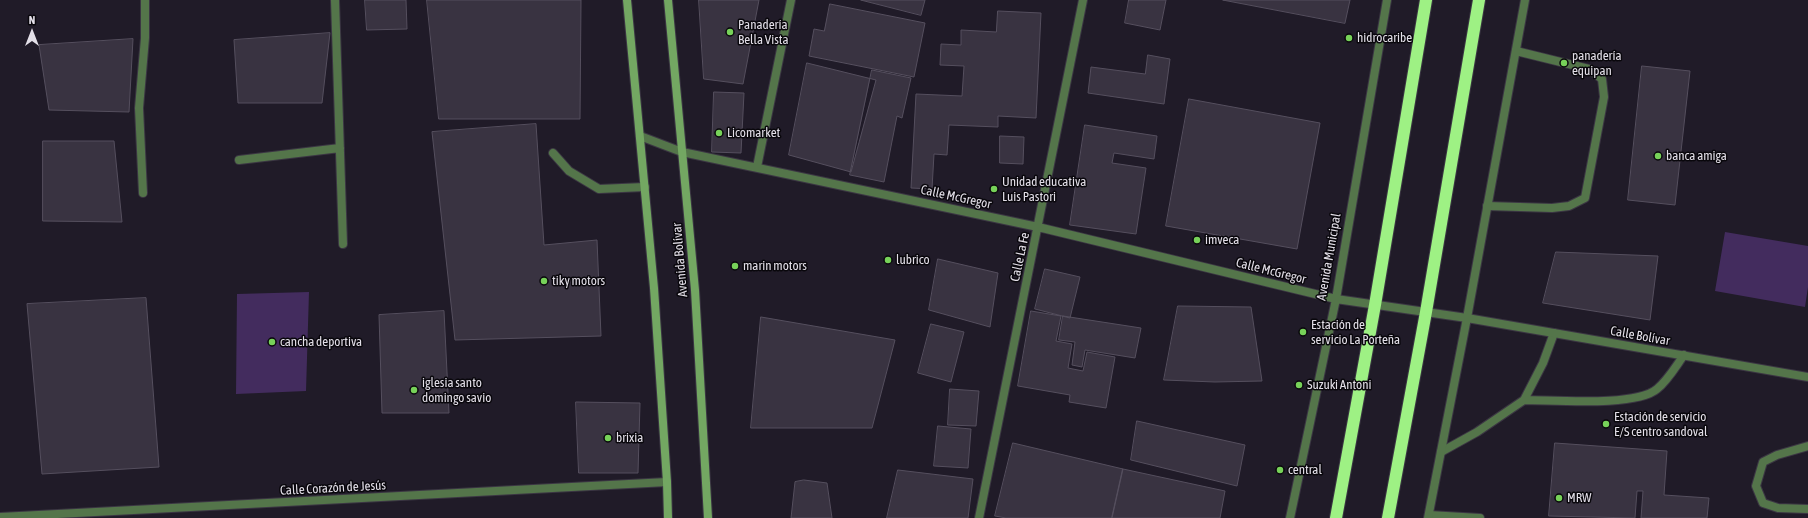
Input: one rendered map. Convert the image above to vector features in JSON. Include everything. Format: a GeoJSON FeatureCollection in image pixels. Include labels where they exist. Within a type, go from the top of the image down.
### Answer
{"type":"FeatureCollection","features":[{"type":"Feature","properties":{"kind":"highway"},"geometry":{"type":"LineString","coordinates":[[1336,518],[1375,305],[1426,0]]}},
{"type":"Feature","properties":{"kind":"highway"},"geometry":{"type":"LineString","coordinates":[[1388,518],[1426,312],[1479,0]]}},
{"type":"Feature","properties":{"kind":"street"},"geometry":{"type":"LineString","coordinates":[[142,193],[139,108],[145,38],[145,0]]}},
{"type":"Feature","properties":{"kind":"street"},"geometry":{"type":"LineString","coordinates":[[335,0],[343,244]]}},
{"type":"Feature","properties":{"kind":"street"},"geometry":{"type":"LineString","coordinates":[[627,0],[654,288],[668,518]]}},
{"type":"Feature","properties":{"kind":"street","name":"Avenida Bolívar"},"geometry":{"type":"LineString","coordinates":[[668,0],[695,290],[708,518]]}},
{"type":"Feature","properties":{"kind":"street"},"geometry":{"type":"LineString","coordinates":[[757,166],[791,0]]}},
{"type":"Feature","properties":{"kind":"street","name":"Calle La Fe"},"geometry":{"type":"LineString","coordinates":[[979,518],[1083,0]]}},
{"type":"Feature","properties":{"kind":"street","name":"Avenida Municipal"},"geometry":{"type":"LineString","coordinates":[[1290,518],[1336,299],[1387,0]]}},
{"type":"Feature","properties":{"kind":"street"},"geometry":{"type":"LineString","coordinates":[[1480,518],[1429,516],[1488,206],[1525,0]]}},
{"type":"Feature","properties":{"kind":"street"},"geometry":{"type":"LineString","coordinates":[[1488,206],[1552,208],[1570,206],[1586,198],[1604,97],[1602,79],[1589,69],[1516,52]]}},
{"type":"Feature","properties":{"kind":"street","name":"Calle McGregor"},"geometry":{"type":"LineString","coordinates":[[640,136],[682,152],[757,166],[1038,227],[1336,299],[1426,312]]}},
{"type":"Feature","properties":{"kind":"street"},"geometry":{"type":"LineString","coordinates":[[239,160],[340,148]]}},
{"type":"Feature","properties":{"kind":"street"},"geometry":{"type":"LineString","coordinates":[[553,153],[569,171],[599,189],[645,187]]}},
{"type":"Feature","properties":{"kind":"street","name":"Calle Bolívar"},"geometry":{"type":"LineString","coordinates":[[1426,312],[1808,377]]}},
{"type":"Feature","properties":{"kind":"street"},"geometry":{"type":"LineString","coordinates":[[1441,452],[1476,432],[1524,400],[1543,363],[1554,333]]}},
{"type":"Feature","properties":{"kind":"street"},"geometry":{"type":"LineString","coordinates":[[1524,400],[1627,400],[1656,390],[1684,355]]}},
{"type":"Feature","properties":{"kind":"street"},"geometry":{"type":"LineString","coordinates":[[1808,446],[1777,455],[1762,462],[1756,486],[1762,503],[1778,508],[1808,510]]}},
{"type":"Feature","properties":{"kind":"street","name":"Calle Corazón de Jesús"},"geometry":{"type":"LineString","coordinates":[[0,517],[667,482]]}},
{"type":"Feature","properties":{"kind":"shaded area"},"geometry":{"type":"Polygon","coordinates":[[[1725,232],[1808,246],[1808,287],[1805,307],[1715,291],[1725,232]]]}},
{"type":"Feature","properties":{"kind":"shaded area","name":"cancha deportiva"},"geometry":{"type":"Polygon","coordinates":[[[309,292],[306,391],[236,394],[237,294],[309,292]]]}},
{"type":"Feature","properties":{"kind":"building"},"geometry":{"type":"Polygon","coordinates":[[[365,0],[406,0],[407,29],[367,30],[365,0]]]}},
{"type":"Feature","properties":{"kind":"building"},"geometry":{"type":"Polygon","coordinates":[[[427,0],[581,0],[580,119],[439,119],[427,0]]]}},
{"type":"Feature","properties":{"kind":"building"},"geometry":{"type":"Polygon","coordinates":[[[699,0],[759,0],[743,84],[704,79],[699,0]]]}},
{"type":"Feature","properties":{"kind":"building"},"geometry":{"type":"Polygon","coordinates":[[[861,0],[925,0],[921,15],[861,0]]]}},
{"type":"Feature","properties":{"kind":"building"},"geometry":{"type":"Polygon","coordinates":[[[1129,0],[1166,0],[1160,30],[1125,23],[1129,0]]]}},
{"type":"Feature","properties":{"kind":"building"},"geometry":{"type":"Polygon","coordinates":[[[1223,0],[1350,0],[1345,23],[1223,0]]]}},
{"type":"Feature","properties":{"kind":"building"},"geometry":{"type":"Polygon","coordinates":[[[830,4],[925,23],[914,77],[809,56],[814,29],[824,31],[830,4]]]}},
{"type":"Feature","properties":{"kind":"building"},"geometry":{"type":"Polygon","coordinates":[[[998,11],[1041,13],[1036,118],[998,116],[998,127],[949,125],[947,155],[934,154],[932,189],[911,188],[916,94],[962,96],[964,66],[940,65],[941,44],[961,45],[961,30],[996,32],[998,11]]]}},
{"type":"Feature","properties":{"kind":"building"},"geometry":{"type":"Polygon","coordinates":[[[330,33],[322,103],[238,103],[234,40],[330,33]]]}},
{"type":"Feature","properties":{"kind":"building"},"geometry":{"type":"Polygon","coordinates":[[[133,39],[129,112],[49,110],[39,45],[133,39]]]}},
{"type":"Feature","properties":{"kind":"building"},"geometry":{"type":"Polygon","coordinates":[[[1148,55],[1170,59],[1164,104],[1088,93],[1091,67],[1145,74],[1148,55]]]}},
{"type":"Feature","properties":{"kind":"building"},"geometry":{"type":"Polygon","coordinates":[[[807,63],[876,80],[851,172],[789,155],[807,63]]]}},
{"type":"Feature","properties":{"kind":"building"},"geometry":{"type":"Polygon","coordinates":[[[1642,66],[1690,71],[1675,205],[1628,200],[1642,66]]]}},
{"type":"Feature","properties":{"kind":"building"},"geometry":{"type":"Polygon","coordinates":[[[872,70],[911,78],[902,118],[897,116],[884,182],[850,175],[872,70]]]}},
{"type":"Feature","properties":{"kind":"building"},"geometry":{"type":"Polygon","coordinates":[[[714,92],[744,93],[741,153],[712,152],[714,92]]]}},
{"type":"Feature","properties":{"kind":"building"},"geometry":{"type":"Polygon","coordinates":[[[1189,99],[1320,123],[1297,249],[1166,226],[1189,99]]]}},
{"type":"Feature","properties":{"kind":"building"},"geometry":{"type":"Polygon","coordinates":[[[536,124],[544,245],[597,240],[601,336],[455,340],[432,132],[536,124]]]}},
{"type":"Feature","properties":{"kind":"building"},"geometry":{"type":"Polygon","coordinates":[[[1085,125],[1157,136],[1154,159],[1114,153],[1112,163],[1146,168],[1136,234],[1070,225],[1085,125]]]}},
{"type":"Feature","properties":{"kind":"building"},"geometry":{"type":"Polygon","coordinates":[[[1000,136],[1024,137],[1023,164],[1000,163],[1000,136]]]}},
{"type":"Feature","properties":{"kind":"building"},"geometry":{"type":"Polygon","coordinates":[[[43,141],[114,141],[122,222],[43,221],[43,141]]]}},
{"type":"Feature","properties":{"kind":"building"},"geometry":{"type":"Polygon","coordinates":[[[1556,252],[1658,256],[1650,320],[1543,303],[1556,252]]]}},
{"type":"Feature","properties":{"kind":"building"},"geometry":{"type":"Polygon","coordinates":[[[938,259],[998,273],[990,327],[929,310],[938,259]]]}},
{"type":"Feature","properties":{"kind":"building"},"geometry":{"type":"Polygon","coordinates":[[[1045,269],[1080,277],[1070,318],[1035,309],[1045,269]]]}},
{"type":"Feature","properties":{"kind":"building"},"geometry":{"type":"Polygon","coordinates":[[[146,298],[159,467],[42,474],[27,304],[146,298]]]}},
{"type":"Feature","properties":{"kind":"building"},"geometry":{"type":"Polygon","coordinates":[[[1178,306],[1251,307],[1262,381],[1215,382],[1164,380],[1178,306]]]}},
{"type":"Feature","properties":{"kind":"building"},"geometry":{"type":"Polygon","coordinates":[[[444,311],[449,413],[382,413],[379,315],[444,311]]]}},
{"type":"Feature","properties":{"kind":"building"},"geometry":{"type":"Polygon","coordinates":[[[1031,311],[1061,316],[1056,341],[1072,344],[1068,368],[1083,371],[1087,352],[1115,357],[1106,408],[1069,402],[1070,395],[1018,386],[1031,311]]]}},
{"type":"Feature","properties":{"kind":"building"},"geometry":{"type":"Polygon","coordinates":[[[1063,316],[1141,328],[1135,358],[1085,350],[1082,367],[1072,365],[1075,342],[1059,340],[1063,316]]]}},
{"type":"Feature","properties":{"kind":"building"},"geometry":{"type":"Polygon","coordinates":[[[761,317],[895,340],[872,428],[751,428],[761,317]]]}},
{"type":"Feature","properties":{"kind":"building"},"geometry":{"type":"Polygon","coordinates":[[[931,324],[964,332],[951,382],[918,373],[931,324]]]}},
{"type":"Feature","properties":{"kind":"building"},"geometry":{"type":"Polygon","coordinates":[[[950,389],[979,391],[976,426],[948,425],[950,389]]]}},
{"type":"Feature","properties":{"kind":"building","name":"brixia"},"geometry":{"type":"Polygon","coordinates":[[[576,402],[640,403],[638,473],[579,473],[576,402]]]}},
{"type":"Feature","properties":{"kind":"building"},"geometry":{"type":"Polygon","coordinates":[[[1137,421],[1245,445],[1237,486],[1131,460],[1137,421]]]}},
{"type":"Feature","properties":{"kind":"building"},"geometry":{"type":"Polygon","coordinates":[[[938,426],[971,429],[968,468],[934,466],[938,426]]]}},
{"type":"Feature","properties":{"kind":"building"},"geometry":{"type":"Polygon","coordinates":[[[1013,443],[1123,469],[1112,518],[1006,518],[995,516],[1013,443]]]}},
{"type":"Feature","properties":{"kind":"building"},"geometry":{"type":"Polygon","coordinates":[[[1555,443],[1667,451],[1664,495],[1709,498],[1707,518],[1641,518],[1643,491],[1637,491],[1635,518],[1549,516],[1555,443]]]}},
{"type":"Feature","properties":{"kind":"building"},"geometry":{"type":"Polygon","coordinates":[[[1123,469],[1225,491],[1220,518],[1112,518],[1123,469]]]}},
{"type":"Feature","properties":{"kind":"building"},"geometry":{"type":"Polygon","coordinates":[[[898,470],[973,479],[968,518],[887,518],[898,470]]]}},
{"type":"Feature","properties":{"kind":"building"},"geometry":{"type":"Polygon","coordinates":[[[804,480],[827,483],[832,518],[791,518],[795,482],[804,480]]]}},
{"type":"Feature","properties":{"kind":"place","name":"Panadería Bella Vista"},"geometry":{"type":"Point","coordinates":[730,32]}},
{"type":"Feature","properties":{"kind":"place","name":"hidrocaribe"},"geometry":{"type":"Point","coordinates":[1349,38]}},
{"type":"Feature","properties":{"kind":"place","name":"panadería equipan"},"geometry":{"type":"Point","coordinates":[1564,63]}},
{"type":"Feature","properties":{"kind":"place","name":"Licomarket"},"geometry":{"type":"Point","coordinates":[719,133]}},
{"type":"Feature","properties":{"kind":"place","name":"banca amiga"},"geometry":{"type":"Point","coordinates":[1658,156]}},
{"type":"Feature","properties":{"kind":"place","name":"Unidad educativa Luis Pastori"},"geometry":{"type":"Point","coordinates":[994,189]}},
{"type":"Feature","properties":{"kind":"place","name":"imveca"},"geometry":{"type":"Point","coordinates":[1197,240]}},
{"type":"Feature","properties":{"kind":"place","name":"lubrico"},"geometry":{"type":"Point","coordinates":[888,260]}},
{"type":"Feature","properties":{"kind":"place","name":"marin motors"},"geometry":{"type":"Point","coordinates":[735,266]}},
{"type":"Feature","properties":{"kind":"place","name":"tiky motors"},"geometry":{"type":"Point","coordinates":[544,281]}},
{"type":"Feature","properties":{"kind":"place","name":"Estación de servicio La Porteña"},"geometry":{"type":"Point","coordinates":[1303,332]}},
{"type":"Feature","properties":{"kind":"place","name":"cancha deportiva"},"geometry":{"type":"Point","coordinates":[272,342]}},
{"type":"Feature","properties":{"kind":"place","name":"Suzuki Antoni"},"geometry":{"type":"Point","coordinates":[1299,385]}},
{"type":"Feature","properties":{"kind":"place","name":"iglesia santo domingo savio"},"geometry":{"type":"Point","coordinates":[414,390]}},
{"type":"Feature","properties":{"kind":"place","name":"Estación de servicio E/S centro sandoval"},"geometry":{"type":"Point","coordinates":[1606,424]}},
{"type":"Feature","properties":{"kind":"place","name":"brixia"},"geometry":{"type":"Point","coordinates":[608,438]}},
{"type":"Feature","properties":{"kind":"place","name":"central"},"geometry":{"type":"Point","coordinates":[1280,470]}},
{"type":"Feature","properties":{"kind":"place","name":"MRW"},"geometry":{"type":"Point","coordinates":[1559,498]}}]}
